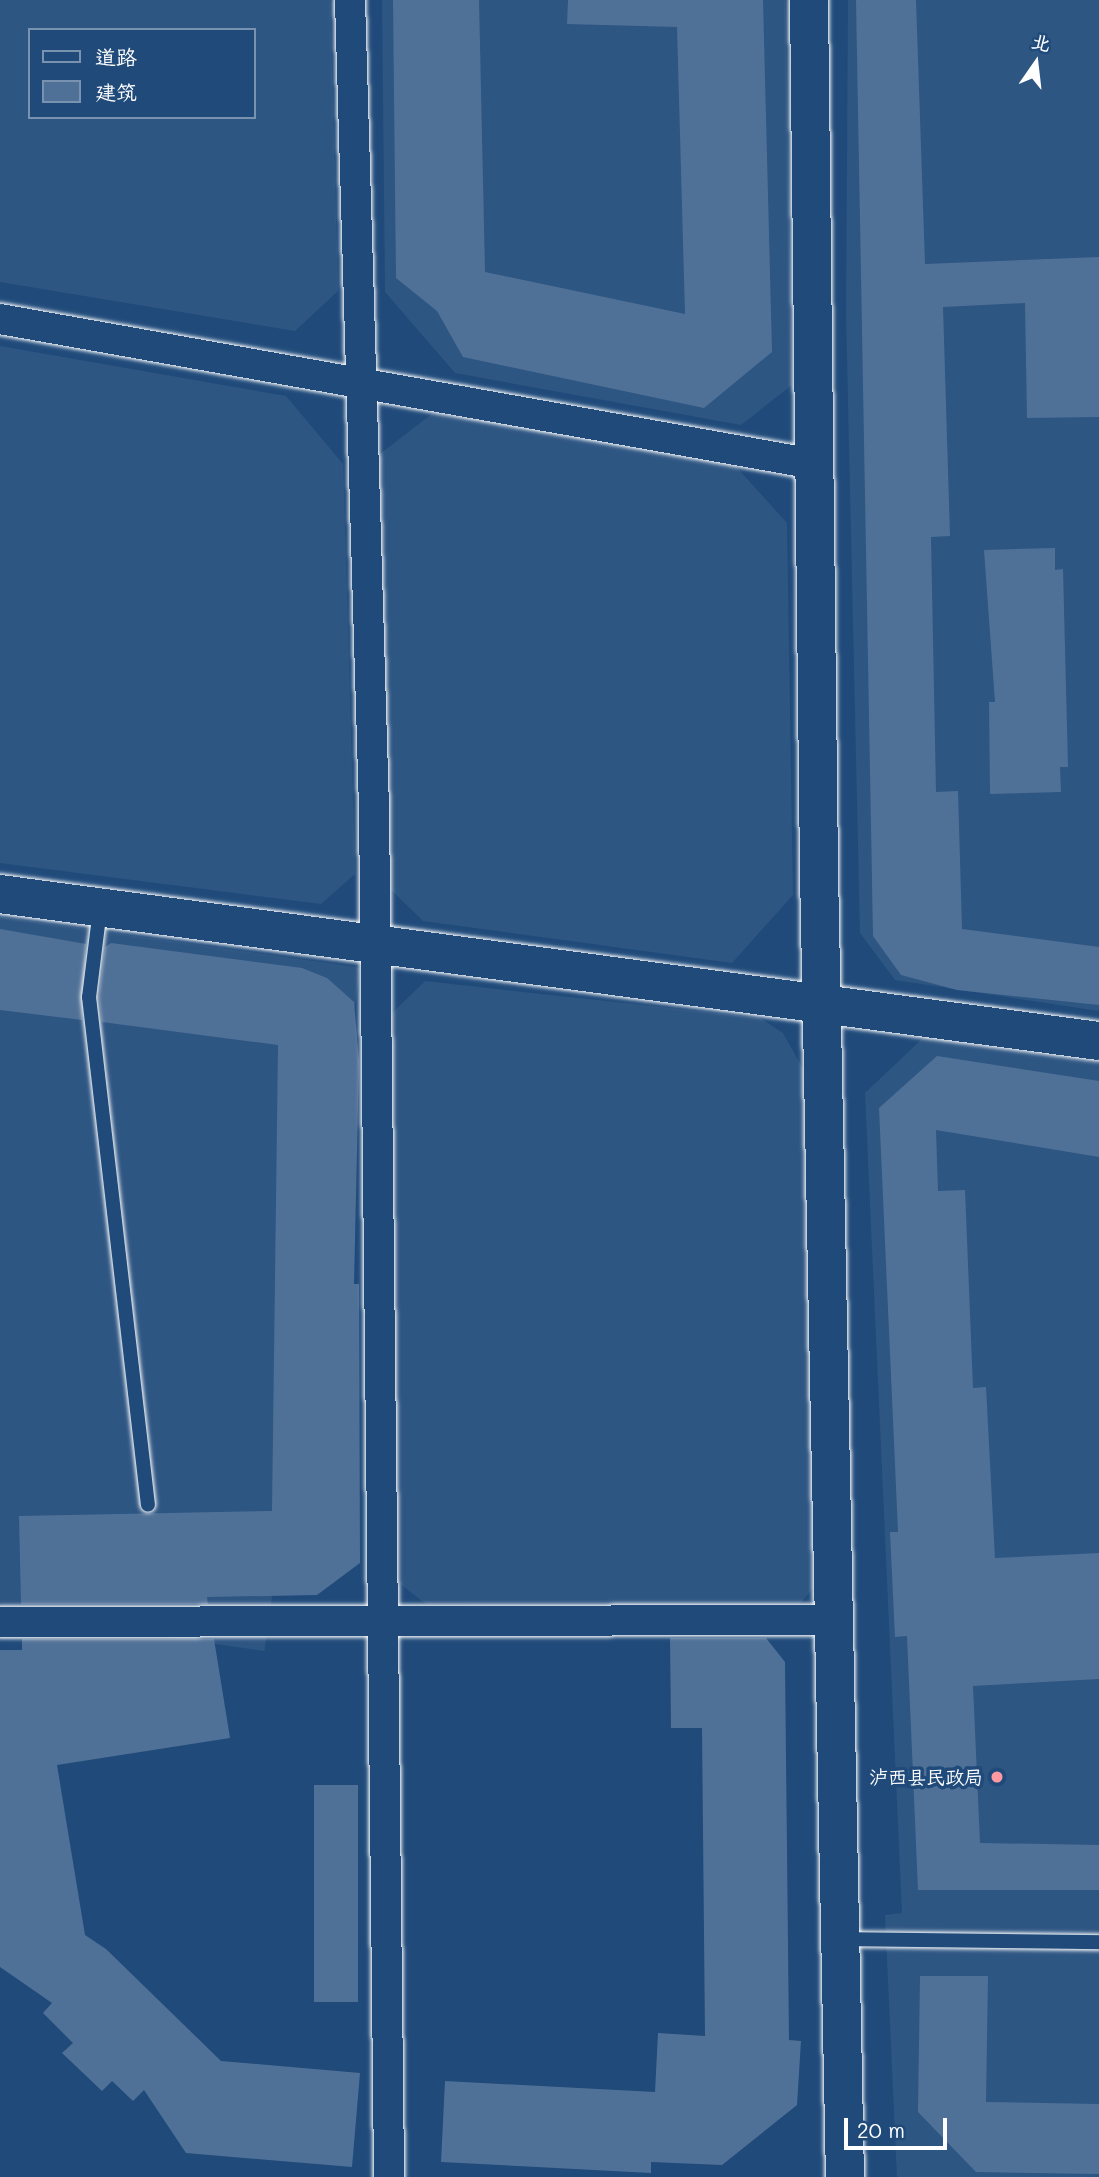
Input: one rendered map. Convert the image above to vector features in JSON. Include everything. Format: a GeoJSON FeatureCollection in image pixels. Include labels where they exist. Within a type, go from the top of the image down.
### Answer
{"type":"FeatureCollection","features":[{"type":"Feature","properties":{"kind":"street"},"geometry":{"type":"LineString","coordinates":[[350,0],[374,944],[389,2177]]}},
{"type":"Feature","properties":{"kind":"street"},"geometry":{"type":"LineString","coordinates":[[808,0],[822,1004],[845,2177]]}},
{"type":"Feature","properties":{"kind":"street"},"geometry":{"type":"LineString","coordinates":[[0,319],[814,464]]}},
{"type":"Feature","properties":{"kind":"street"},"geometry":{"type":"LineString","coordinates":[[0,894],[1099,1041]]}},
{"type":"Feature","properties":{"kind":"street"},"geometry":{"type":"LineString","coordinates":[[0,1622],[834,1620]]}},
{"type":"Feature","properties":{"kind":"lane"},"geometry":{"type":"LineString","coordinates":[[100,908],[89,997],[148,1505]]}},
{"type":"Feature","properties":{"kind":"lane"},"geometry":{"type":"LineString","coordinates":[[840,1939],[1099,1942]]}},
{"type":"Feature","properties":{"kind":"shaded area"},"geometry":{"type":"Polygon","coordinates":[[[0,0],[330,0],[338,291],[295,331],[0,282],[0,0]]]}},
{"type":"Feature","properties":{"kind":"shaded area"},"geometry":{"type":"Polygon","coordinates":[[[382,0],[785,0],[792,385],[741,425],[455,373],[385,292],[382,0]]]}},
{"type":"Feature","properties":{"kind":"shaded area"},"geometry":{"type":"Polygon","coordinates":[[[848,0],[1099,0],[1099,1011],[895,980],[860,933],[846,313],[848,0]]]}},
{"type":"Feature","properties":{"kind":"shaded area"},"geometry":{"type":"Polygon","coordinates":[[[0,346],[286,396],[343,464],[355,874],[321,904],[0,863],[0,346]]]}},
{"type":"Feature","properties":{"kind":"shaded area"},"geometry":{"type":"Polygon","coordinates":[[[433,413],[730,460],[787,523],[793,895],[732,963],[423,921],[387,886],[376,457],[433,413]]]}},
{"type":"Feature","properties":{"kind":"shaded area"},"geometry":{"type":"Polygon","coordinates":[[[0,917],[360,968],[264,1651],[0,1614],[0,917]]]}},
{"type":"Feature","properties":{"kind":"shaded area"},"geometry":{"type":"Polygon","coordinates":[[[425,981],[760,1018],[783,1033],[803,1069],[816,1585],[796,1608],[426,1604],[391,1577],[387,1018],[425,981]]]}},
{"type":"Feature","properties":{"kind":"shaded area"},"geometry":{"type":"Polygon","coordinates":[[[924,1037],[1099,1063],[1099,2177],[897,2177],[885,1915],[902,1913],[865,1093],[924,1037]]]}},
{"type":"Feature","properties":{"kind":"building"},"geometry":{"type":"Polygon","coordinates":[[[393,0],[479,0],[485,272],[685,314],[677,27],[567,24],[568,0],[763,0],[772,352],[704,408],[463,357],[437,311],[396,278],[393,0]]]}},
{"type":"Feature","properties":{"kind":"building"},"geometry":{"type":"Polygon","coordinates":[[[856,0],[916,0],[925,264],[1099,257],[1099,417],[1027,418],[1025,303],[943,307],[950,536],[931,537],[936,792],[958,791],[962,929],[1099,947],[1099,1005],[957,990],[901,975],[873,936],[856,0]]]}},
{"type":"Feature","properties":{"kind":"building"},"geometry":{"type":"Polygon","coordinates":[[[1055,548],[1055,570],[1063,569],[1068,767],[1060,767],[1061,792],[990,794],[989,702],[995,702],[984,550],[1055,548]]]}},
{"type":"Feature","properties":{"kind":"building"},"geometry":{"type":"Polygon","coordinates":[[[0,929],[86,944],[82,1020],[0,1010],[0,929]]]}},
{"type":"Feature","properties":{"kind":"building"},"geometry":{"type":"Polygon","coordinates":[[[111,943],[302,968],[327,978],[354,1002],[359,1061],[354,1284],[359,1284],[360,1563],[317,1595],[207,1597],[208,1604],[21,1604],[19,1516],[272,1511],[278,1045],[102,1022],[99,997],[105,947],[111,943]]]}},
{"type":"Feature","properties":{"kind":"building"},"geometry":{"type":"Polygon","coordinates":[[[937,1056],[1099,1081],[1099,1157],[936,1130],[938,1191],[965,1190],[973,1388],[986,1387],[995,1558],[1099,1553],[1099,1679],[973,1686],[980,1843],[1099,1845],[1099,1890],[918,1890],[907,1636],[895,1637],[890,1532],[898,1532],[879,1108],[937,1056]]]}},
{"type":"Feature","properties":{"kind":"building"},"geometry":{"type":"Polygon","coordinates":[[[670,1638],[766,1638],[785,1662],[789,2040],[801,2041],[797,2105],[722,2165],[651,2162],[651,2173],[441,2162],[445,2081],[655,2092],[658,2033],[705,2036],[702,1728],[671,1728],[670,1638]]]}},
{"type":"Feature","properties":{"kind":"building"},"geometry":{"type":"Polygon","coordinates":[[[22,1639],[214,1639],[230,1738],[57,1765],[85,1935],[106,1949],[221,2061],[360,2073],[352,2167],[186,2153],[144,2090],[133,2101],[112,2081],[102,2091],[62,2053],[73,2043],[43,2013],[52,2003],[0,1967],[0,1650],[22,1650],[22,1639]]]}},
{"type":"Feature","properties":{"kind":"building"},"geometry":{"type":"Polygon","coordinates":[[[314,1785],[358,1785],[358,2002],[314,2002],[314,1785]]]}},
{"type":"Feature","properties":{"kind":"building"},"geometry":{"type":"Polygon","coordinates":[[[920,1976],[988,1976],[986,2102],[1099,2104],[1099,2174],[976,2172],[918,2112],[920,1976]]]}},
{"type":"Feature","properties":{"kind":"place","name":"泸西县民政局"},"geometry":{"type":"Point","coordinates":[997,1777]}}]}
